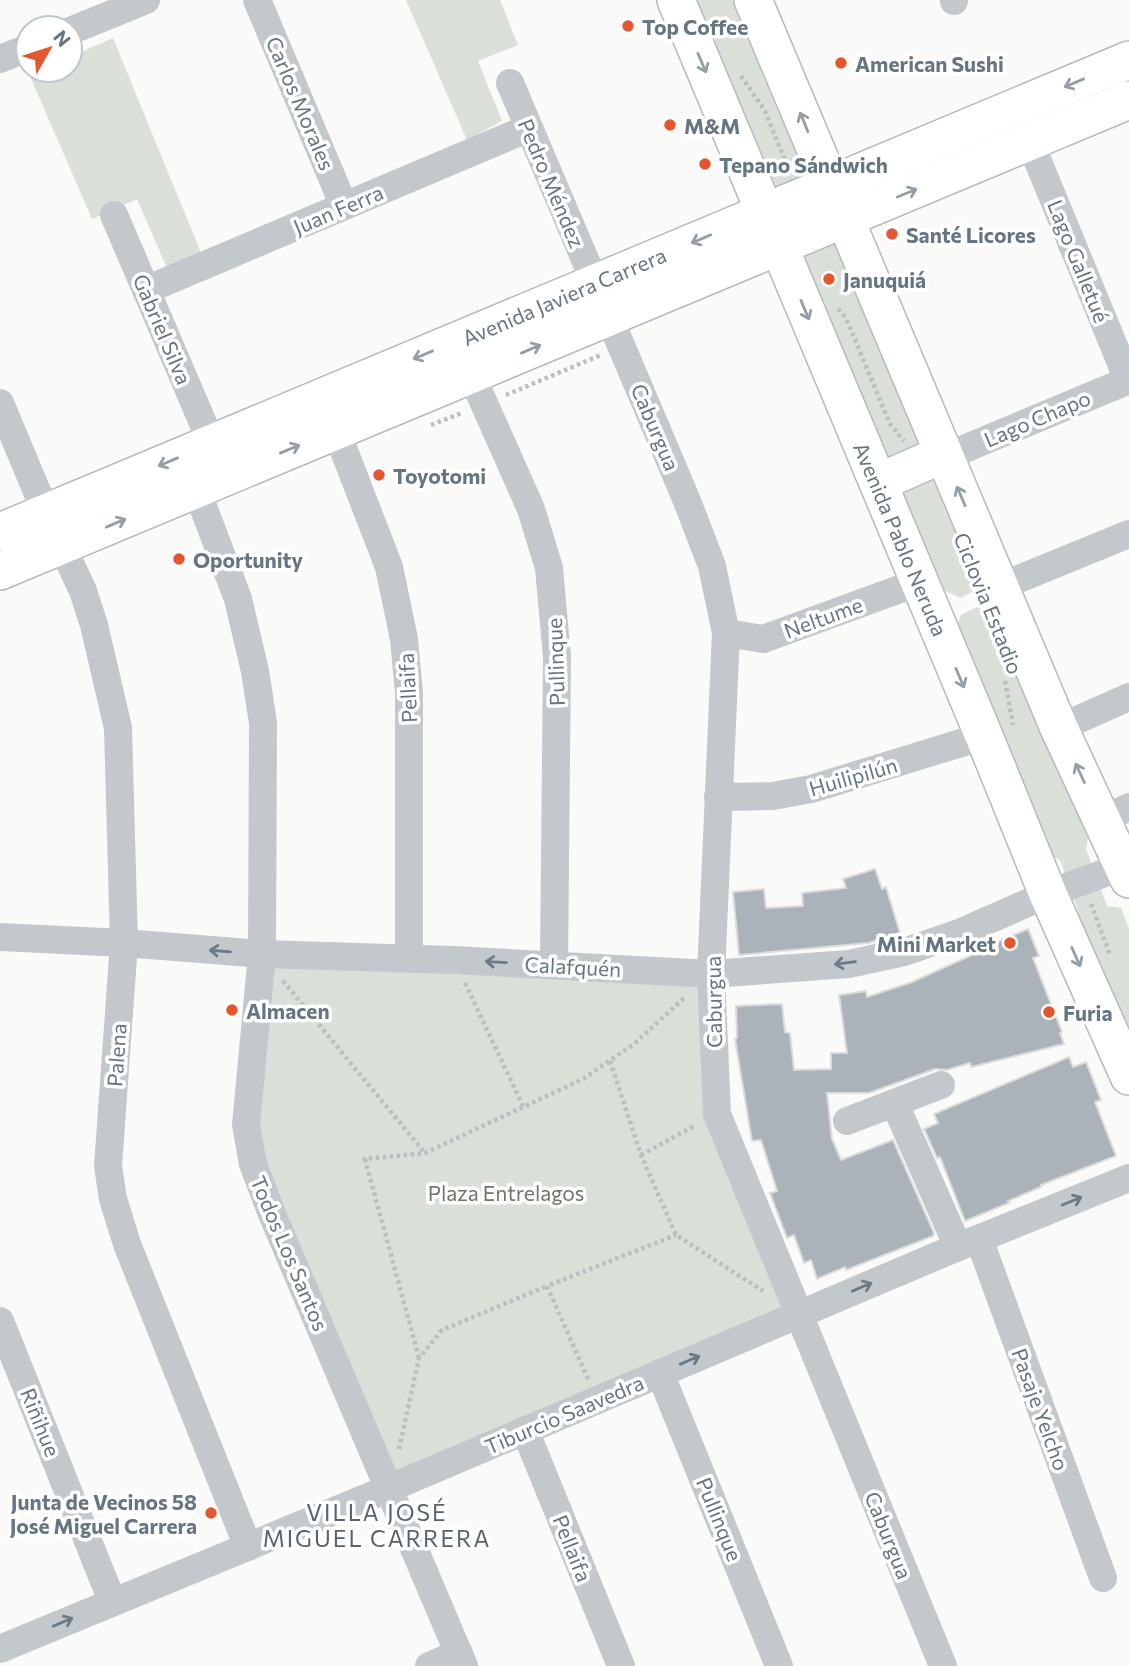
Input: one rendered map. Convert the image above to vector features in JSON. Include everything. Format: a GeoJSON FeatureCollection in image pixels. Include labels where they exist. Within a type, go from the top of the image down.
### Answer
{"type":"FeatureCollection","features":[{"type":"Feature","properties":{"kind":"main road","name":"Avenida Pablo Neruda"},"geometry":{"type":"LineString","coordinates":[[676,0],[919,582],[999,736],[1065,888],[1129,1076]]}},
{"type":"Feature","properties":{"kind":"main road"},"geometry":{"type":"LineString","coordinates":[[753,0],[844,219],[934,459],[999,587],[1059,728],[1115,813],[1127,870]]}},
{"type":"Feature","properties":{"kind":"main road","name":"Avenida Javiera Carrera"},"geometry":{"type":"LineString","coordinates":[[0,532],[1129,60]]}},
{"type":"Feature","properties":{"kind":"main road","name":"Avenida Javiera Carrera"},"geometry":{"type":"LineString","coordinates":[[31,559],[1129,100]]}},
{"type":"Feature","properties":{"kind":"main road"},"geometry":{"type":"LineString","coordinates":[[595,283],[600,320]]}},
{"type":"Feature","properties":{"kind":"main road"},"geometry":{"type":"LineString","coordinates":[[212,444],[244,468]]}},
{"type":"Feature","properties":{"kind":"main road"},"geometry":{"type":"LineString","coordinates":[[873,471],[880,477],[889,478],[934,459]]}},
{"type":"Feature","properties":{"kind":"main road"},"geometry":{"type":"LineString","coordinates":[[31,559],[46,513]]}},
{"type":"Feature","properties":{"kind":"street"},"geometry":{"type":"LineString","coordinates":[[84,25],[146,0]]}},
{"type":"Feature","properties":{"kind":"street","name":"Carlos Morales"},"geometry":{"type":"LineString","coordinates":[[257,0],[344,206]]}},
{"type":"Feature","properties":{"kind":"street","name":"Pedro Méndez"},"geometry":{"type":"LineString","coordinates":[[510,83],[595,283]]}},
{"type":"Feature","properties":{"kind":"street","name":"Juan Ferra"},"geometry":{"type":"LineString","coordinates":[[146,290],[529,128]]}},
{"type":"Feature","properties":{"kind":"street","name":"Lago Galletué"},"geometry":{"type":"LineString","coordinates":[[1030,142],[1128,380]]}},
{"type":"Feature","properties":{"kind":"street","name":"Gabriel Silva"},"geometry":{"type":"LineString","coordinates":[[114,215],[212,444]]}},
{"type":"Feature","properties":{"kind":"street","name":"Caburgua"},"geometry":{"type":"LineString","coordinates":[[600,320],[687,501],[712,566],[726,633],[711,974],[717,1114],[943,1666]]}},
{"type":"Feature","properties":{"kind":"street","name":"Pullinque"},"geometry":{"type":"LineString","coordinates":[[471,374],[531,509],[549,568],[557,657],[554,965]]}},
{"type":"Feature","properties":{"kind":"street","name":"Lago Chapo"},"geometry":{"type":"LineString","coordinates":[[934,459],[1128,380]]}},
{"type":"Feature","properties":{"kind":"street"},"geometry":{"type":"LineString","coordinates":[[0,403],[46,513]]}},
{"type":"Feature","properties":{"kind":"street","name":"Pellaifa"},"geometry":{"type":"LineString","coordinates":[[335,430],[389,567],[404,639],[409,693],[409,959]]}},
{"type":"Feature","properties":{"kind":"street","name":"Todos Los Santos"},"geometry":{"type":"LineString","coordinates":[[196,488],[238,599],[255,671],[263,723],[262,954],[246,1125],[253,1164],[462,1660]]}},
{"type":"Feature","properties":{"kind":"street"},"geometry":{"type":"LineString","coordinates":[[999,587],[1129,534]]}},
{"type":"Feature","properties":{"kind":"street","name":"Palena"},"geometry":{"type":"LineString","coordinates":[[31,559],[83,591],[94,625],[118,728],[124,943],[108,1166],[113,1199],[127,1244],[248,1547]]}},
{"type":"Feature","properties":{"kind":"street","name":"Neltume"},"geometry":{"type":"LineString","coordinates":[[726,633],[762,639],[919,582]]}},
{"type":"Feature","properties":{"kind":"street"},"geometry":{"type":"LineString","coordinates":[[1059,728],[1129,697]]}},
{"type":"Feature","properties":{"kind":"street","name":"Huilipilún"},"geometry":{"type":"LineString","coordinates":[[718,797],[773,796],[811,789],[999,736]]}},
{"type":"Feature","properties":{"kind":"street","name":"Calafquén"},"geometry":{"type":"LineString","coordinates":[[0,937],[262,954],[454,960],[711,974],[849,964],[904,952],[959,933],[1065,888],[1127,870]]}},
{"type":"Feature","properties":{"kind":"street"},"geometry":{"type":"LineString","coordinates":[[847,1121],[941,1085]]}},
{"type":"Feature","properties":{"kind":"street","name":"Pasaje Yelcho"},"geometry":{"type":"LineString","coordinates":[[895,1104],[968,1243],[1103,1578]]}},
{"type":"Feature","properties":{"kind":"street","name":"Tiburcio Saavedra"},"geometry":{"type":"LineString","coordinates":[[0,1649],[1129,1178]]}},
{"type":"Feature","properties":{"kind":"street","name":"Riñihue"},"geometry":{"type":"LineString","coordinates":[[0,1321],[112,1601]]}},
{"type":"Feature","properties":{"kind":"street","name":"Pullinque"},"geometry":{"type":"LineString","coordinates":[[660,1373],[779,1666]]}},
{"type":"Feature","properties":{"kind":"street","name":"Pellaifa"},"geometry":{"type":"LineString","coordinates":[[525,1430],[621,1666]]}},
{"type":"Feature","properties":{"kind":"street"},"geometry":{"type":"LineString","coordinates":[[429,1666],[462,1660]]}},
{"type":"Feature","properties":{"kind":"path"},"geometry":{"type":"LineString","coordinates":[[739,72],[765,111],[790,172]]}},
{"type":"Feature","properties":{"kind":"path"},"geometry":{"type":"LineString","coordinates":[[829,300],[846,318],[890,424],[907,444],[934,459]]}},
{"type":"Feature","properties":{"kind":"path","name":"Ciclovia Estadio"},"geometry":{"type":"LineString","coordinates":[[999,736],[1006,683],[1002,672]]}},
{"type":"Feature","properties":{"kind":"path"},"geometry":{"type":"LineString","coordinates":[[1065,888],[1096,913],[1112,962]]}},
{"type":"Feature","properties":{"kind":"path"},"geometry":{"type":"LineString","coordinates":[[262,954],[425,1153]]}},
{"type":"Feature","properties":{"kind":"path"},"geometry":{"type":"LineString","coordinates":[[454,960],[523,1106]]}},
{"type":"Feature","properties":{"kind":"path"},"geometry":{"type":"LineString","coordinates":[[390,1488],[419,1358],[365,1159],[425,1153],[583,1079],[634,1044],[711,974]]}},
{"type":"Feature","properties":{"kind":"path"},"geometry":{"type":"LineString","coordinates":[[610,1061],[641,1155],[676,1235],[799,1314]]}},
{"type":"Feature","properties":{"kind":"path"},"geometry":{"type":"LineString","coordinates":[[641,1155],[717,1114]]}},
{"type":"Feature","properties":{"kind":"path"},"geometry":{"type":"LineString","coordinates":[[419,1358],[442,1331],[676,1235]]}},
{"type":"Feature","properties":{"kind":"path"},"geometry":{"type":"LineString","coordinates":[[547,1286],[596,1400]]}},
{"type":"Feature","properties":{"kind":"green space"},"geometry":{"type":"Polygon","coordinates":[[[406,0],[500,0],[518,45],[478,61],[502,121],[467,140],[406,0]]]}},
{"type":"Feature","properties":{"kind":"green space"},"geometry":{"type":"Polygon","coordinates":[[[688,0],[742,0],[816,179],[769,199],[688,0]]]}},
{"type":"Feature","properties":{"kind":"green space"},"geometry":{"type":"Polygon","coordinates":[[[113,38],[201,253],[167,268],[137,199],[92,219],[33,84],[84,84],[84,51],[113,38]]]}},
{"type":"Feature","properties":{"kind":"green space"},"geometry":{"type":"Polygon","coordinates":[[[830,239],[840,245],[980,581],[976,590],[961,598],[934,586],[803,272],[806,253],[830,239]]]}},
{"type":"Feature","properties":{"kind":"green space"},"geometry":{"type":"Polygon","coordinates":[[[977,607],[993,612],[1088,838],[1086,849],[1107,906],[1121,908],[1129,928],[1129,1048],[1075,930],[1078,910],[1060,860],[1047,854],[955,631],[961,615],[977,607]]]}},
{"type":"Feature","properties":{"kind":"green space","name":"Plaza Entrelagos"},"geometry":{"type":"Polygon","coordinates":[[[272,967],[700,986],[705,1116],[783,1308],[396,1472],[264,1167],[256,1122],[272,967]]]}},
{"type":"Feature","properties":{"kind":"building"},"geometry":{"type":"Polygon","coordinates":[[[875,869],[882,889],[886,887],[900,933],[868,943],[739,955],[733,892],[764,889],[766,908],[803,906],[802,893],[846,888],[843,879],[875,869]]]}},
{"type":"Feature","properties":{"kind":"building"},"geometry":{"type":"Polygon","coordinates":[[[1028,929],[1039,956],[1033,958],[1062,1032],[1060,1033],[1064,1044],[971,1067],[970,1063],[947,1070],[935,1069],[869,1093],[827,1093],[832,1139],[841,1160],[893,1140],[934,1233],[933,1236],[817,1279],[811,1260],[804,1263],[794,1235],[787,1238],[770,1193],[777,1191],[761,1140],[752,1141],[735,1039],[736,1006],[782,1004],[785,1032],[790,1033],[794,1070],[831,1069],[831,1053],[847,1053],[839,995],[866,991],[867,997],[912,982],[970,956],[969,953],[1028,929]]]}},
{"type":"Feature","properties":{"kind":"building"},"geometry":{"type":"Polygon","coordinates":[[[1069,1057],[1073,1067],[1086,1062],[1101,1100],[1095,1102],[1116,1156],[1041,1185],[1008,1201],[1009,1203],[965,1221],[940,1157],[937,1158],[924,1129],[938,1123],[934,1114],[1069,1057]]]}},
{"type":"Feature","properties":{"kind":"place","name":"Top Coffee"},"geometry":{"type":"Point","coordinates":[628,26]}},
{"type":"Feature","properties":{"kind":"place","name":"American Sushi"},"geometry":{"type":"Point","coordinates":[841,63]}},
{"type":"Feature","properties":{"kind":"place","name":"M&M"},"geometry":{"type":"Point","coordinates":[670,125]}},
{"type":"Feature","properties":{"kind":"place","name":"Tepano Sándwich"},"geometry":{"type":"Point","coordinates":[705,164]}},
{"type":"Feature","properties":{"kind":"place","name":"Santé Licores"},"geometry":{"type":"Point","coordinates":[892,234]}},
{"type":"Feature","properties":{"kind":"place","name":"Januquiá"},"geometry":{"type":"Point","coordinates":[829,279]}},
{"type":"Feature","properties":{"kind":"place","name":"Toyotomi"},"geometry":{"type":"Point","coordinates":[379,475]}},
{"type":"Feature","properties":{"kind":"place","name":"Oportunity"},"geometry":{"type":"Point","coordinates":[179,559]}},
{"type":"Feature","properties":{"kind":"place","name":"Mini Market"},"geometry":{"type":"Point","coordinates":[1010,943]}},
{"type":"Feature","properties":{"kind":"place","name":"Almacen"},"geometry":{"type":"Point","coordinates":[232,1010]}},
{"type":"Feature","properties":{"kind":"place","name":"Furia"},"geometry":{"type":"Point","coordinates":[1049,1012]}},
{"type":"Feature","properties":{"kind":"place","name":"Junta de Vecinos 58 José Miguel Carrera"},"geometry":{"type":"Point","coordinates":[211,1513]}},
{"type":"Feature","properties":{"kind":"district","name":"VILLA JOSÉ MIGUEL CARRERA"},"geometry":{"type":"Point","coordinates":[377,1525]}}]}
